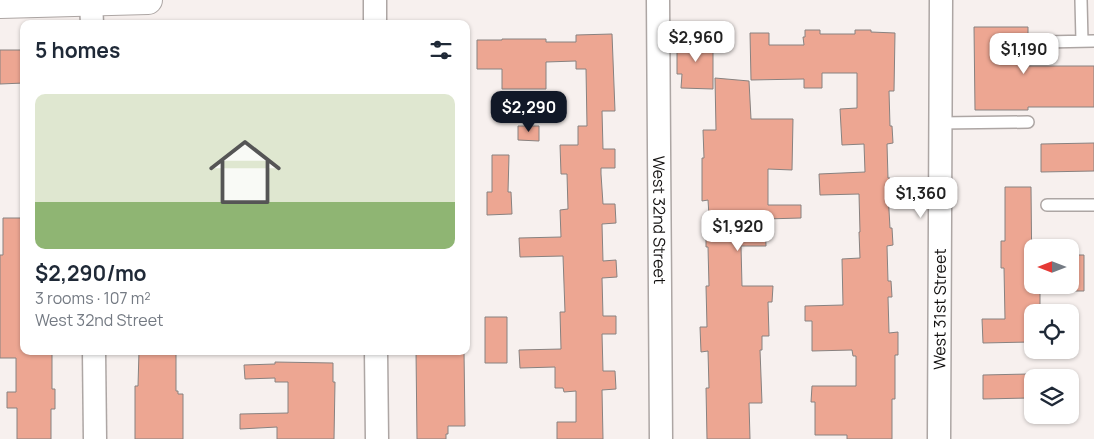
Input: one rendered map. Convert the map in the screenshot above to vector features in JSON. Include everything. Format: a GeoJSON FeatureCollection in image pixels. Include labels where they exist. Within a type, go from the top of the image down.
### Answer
{"type":"FeatureCollection","features":[{"type":"Feature","properties":{"kind":"main road"},"geometry":{"type":"LineString","coordinates":[[0,4],[91,13],[146,0]]}},
{"type":"Feature","properties":{"kind":"street"},"geometry":{"type":"LineString","coordinates":[[375,0],[375,20]]}},
{"type":"Feature","properties":{"kind":"street","name":"West 32nd Street"},"geometry":{"type":"LineString","coordinates":[[658,0],[661,439]]}},
{"type":"Feature","properties":{"kind":"street","name":"West 31st Street"},"geometry":{"type":"LineString","coordinates":[[939,439],[941,0]]}},
{"type":"Feature","properties":{"kind":"street"},"geometry":{"type":"LineString","coordinates":[[94,355],[95,439]]}},
{"type":"Feature","properties":{"kind":"street"},"geometry":{"type":"LineString","coordinates":[[376,355],[377,439]]}},
{"type":"Feature","properties":{"kind":"lane"},"geometry":{"type":"LineString","coordinates":[[1081,0],[1082,41]]}},
{"type":"Feature","properties":{"kind":"lane"},"geometry":{"type":"LineString","coordinates":[[1044,42],[1094,41]]}},
{"type":"Feature","properties":{"kind":"lane"},"geometry":{"type":"LineString","coordinates":[[940,123],[1028,122]]}},
{"type":"Feature","properties":{"kind":"lane"},"geometry":{"type":"LineString","coordinates":[[1047,205],[1094,205]]}},
{"type":"Feature","properties":{"kind":"building"},"geometry":{"type":"Polygon","coordinates":[[[974,27],[1028,27],[1028,66],[1094,66],[1094,107],[1028,107],[1028,110],[975,110],[974,27]]]}},
{"type":"Feature","properties":{"kind":"building"},"geometry":{"type":"Polygon","coordinates":[[[805,30],[820,30],[820,34],[855,34],[855,30],[895,33],[894,91],[889,91],[890,126],[892,126],[893,143],[887,144],[888,178],[890,178],[891,193],[888,193],[890,228],[892,228],[893,245],[887,246],[888,281],[891,281],[892,297],[888,297],[889,333],[898,332],[898,355],[895,355],[895,399],[892,399],[892,439],[847,439],[847,435],[815,435],[815,402],[811,402],[812,386],[856,386],[856,356],[853,356],[852,350],[812,351],[812,321],[805,321],[805,306],[843,305],[842,259],[860,258],[859,194],[820,195],[819,174],[865,172],[864,144],[842,145],[840,109],[857,108],[857,73],[822,73],[822,88],[804,88],[804,79],[751,80],[750,33],[769,33],[769,45],[804,45],[803,37],[805,37],[805,30]]]}},
{"type":"Feature","properties":{"kind":"building"},"geometry":{"type":"Polygon","coordinates":[[[612,34],[615,111],[602,111],[603,149],[615,149],[615,168],[601,168],[601,174],[603,204],[615,204],[616,223],[602,224],[603,261],[616,260],[617,277],[602,278],[603,316],[616,316],[616,334],[602,334],[603,371],[615,371],[616,389],[602,390],[603,439],[557,439],[557,422],[576,422],[576,391],[564,392],[563,388],[555,388],[555,367],[520,368],[519,350],[561,349],[560,312],[565,312],[563,256],[520,257],[519,238],[561,237],[560,210],[568,209],[567,174],[561,174],[560,145],[578,145],[578,126],[587,126],[586,69],[576,69],[576,61],[546,62],[546,89],[502,89],[502,69],[477,69],[477,40],[546,39],[546,42],[576,42],[576,35],[612,34]]]}},
{"type":"Feature","properties":{"kind":"building"},"geometry":{"type":"Polygon","coordinates":[[[677,39],[713,39],[713,89],[681,88],[682,74],[677,74],[677,39]]]}},
{"type":"Feature","properties":{"kind":"building"},"geometry":{"type":"Polygon","coordinates":[[[0,50],[20,50],[20,83],[0,84],[0,50]]]}},
{"type":"Feature","properties":{"kind":"building"},"geometry":{"type":"Polygon","coordinates":[[[715,78],[749,81],[751,119],[793,119],[792,170],[768,169],[768,205],[801,205],[801,218],[765,219],[766,246],[741,246],[742,286],[773,286],[772,302],[768,302],[769,336],[762,336],[762,350],[760,350],[762,403],[749,403],[750,439],[707,439],[706,388],[709,388],[708,351],[701,352],[700,327],[707,327],[706,286],[709,286],[706,232],[710,232],[708,200],[702,201],[702,158],[704,158],[703,130],[716,130],[715,78]]]}},
{"type":"Feature","properties":{"kind":"building"},"geometry":{"type":"Polygon","coordinates":[[[518,126],[539,126],[539,141],[518,140],[518,126]]]}},
{"type":"Feature","properties":{"kind":"building"},"geometry":{"type":"Polygon","coordinates":[[[1094,143],[1094,171],[1041,172],[1041,144],[1094,143]]]}},
{"type":"Feature","properties":{"kind":"building"},"geometry":{"type":"Polygon","coordinates":[[[492,155],[509,155],[508,192],[511,192],[512,214],[487,215],[487,192],[492,192],[492,155]]]}},
{"type":"Feature","properties":{"kind":"building"},"geometry":{"type":"Polygon","coordinates":[[[1005,187],[1031,187],[1032,239],[1024,239],[1024,294],[1040,294],[1040,304],[1024,304],[1024,342],[983,343],[982,319],[1005,319],[1004,268],[1001,268],[1001,241],[1005,241],[1005,187]]]}},
{"type":"Feature","properties":{"kind":"building"},"geometry":{"type":"Polygon","coordinates":[[[3,218],[20,218],[20,355],[52,355],[52,389],[55,389],[55,409],[51,409],[51,439],[17,439],[17,408],[7,408],[7,392],[16,392],[16,358],[0,358],[0,255],[3,255],[3,218]]]}},
{"type":"Feature","properties":{"kind":"building"},"geometry":{"type":"Polygon","coordinates":[[[1079,255],[1084,255],[1084,291],[1079,291],[1079,255]]]}},
{"type":"Feature","properties":{"kind":"building"},"geometry":{"type":"Polygon","coordinates":[[[485,317],[507,317],[507,363],[485,363],[485,317]]]}},
{"type":"Feature","properties":{"kind":"building"},"geometry":{"type":"Polygon","coordinates":[[[139,355],[176,355],[176,391],[178,391],[178,394],[183,394],[183,439],[135,439],[135,386],[138,386],[139,355]]]}},
{"type":"Feature","properties":{"kind":"building"},"geometry":{"type":"Polygon","coordinates":[[[416,355],[464,355],[465,426],[448,426],[446,439],[417,439],[416,355]]]}},
{"type":"Feature","properties":{"kind":"building"},"geometry":{"type":"Polygon","coordinates":[[[275,362],[333,363],[333,382],[335,382],[334,439],[277,439],[277,427],[240,429],[240,414],[288,413],[288,382],[275,382],[275,378],[245,379],[244,365],[275,364],[275,362]]]}},
{"type":"Feature","properties":{"kind":"building"},"geometry":{"type":"Polygon","coordinates":[[[1024,374],[1024,398],[983,399],[983,375],[1024,374]]]}}]}
